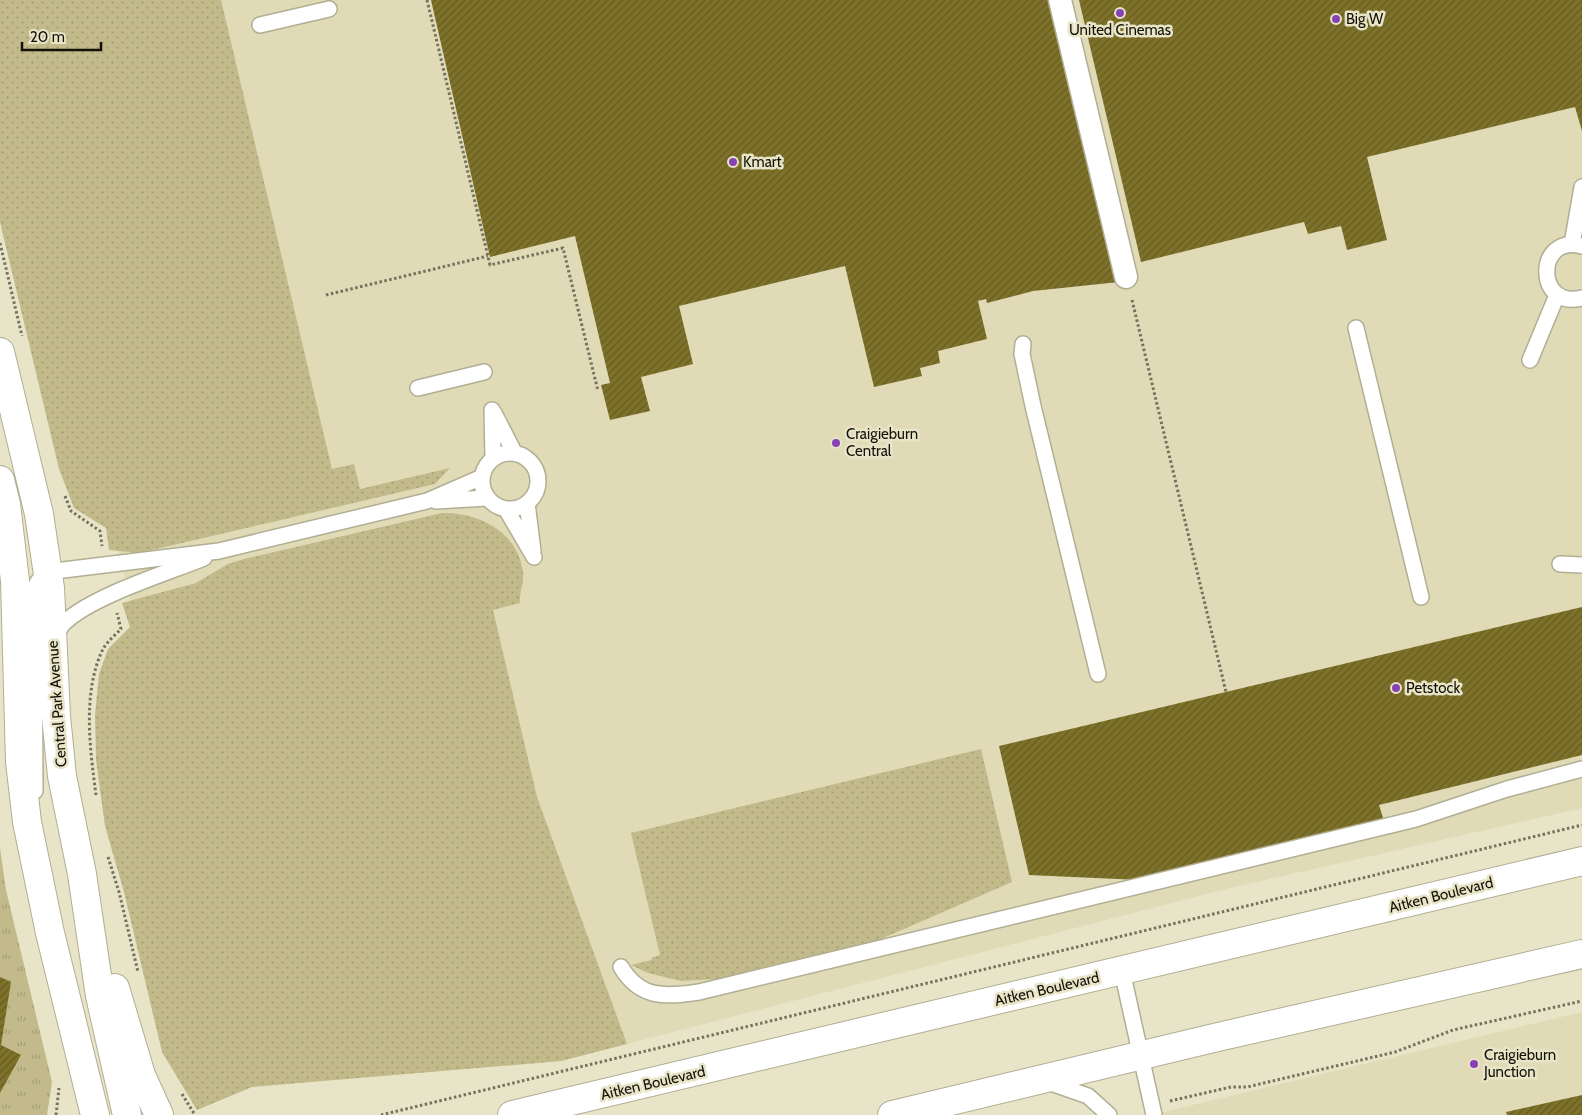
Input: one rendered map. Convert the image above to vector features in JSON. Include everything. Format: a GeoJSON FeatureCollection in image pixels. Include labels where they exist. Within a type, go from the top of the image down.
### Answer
{"type":"FeatureCollection","features":[{"type":"Feature","properties":{"kind":"main road","name":"Central Park Avenue"},"geometry":{"type":"LineString","coordinates":[[0,352],[39,514],[53,640],[56,716],[62,776],[82,874],[100,996],[127,1115]]}},
{"type":"Feature","properties":{"kind":"main road"},"geometry":{"type":"LineString","coordinates":[[0,480],[6,504],[9,633],[27,822],[92,1112]]}},
{"type":"Feature","properties":{"kind":"main road","name":"Aitken Boulevard"},"geometry":{"type":"LineString","coordinates":[[512,1115],[1582,861]]}},
{"type":"Feature","properties":{"kind":"main road"},"geometry":{"type":"LineString","coordinates":[[82,874],[141,1075],[159,1115]]}},
{"type":"Feature","properties":{"kind":"main road"},"geometry":{"type":"LineString","coordinates":[[892,1115],[1141,1055],[1582,954]]}},
{"type":"Feature","properties":{"kind":"street"},"geometry":{"type":"LineString","coordinates":[[1060,0],[1126,277]]}},
{"type":"Feature","properties":{"kind":"lane"},"geometry":{"type":"LineString","coordinates":[[260,25],[329,9]]}},
{"type":"Feature","properties":{"kind":"lane"},"geometry":{"type":"LineString","coordinates":[[1582,187],[1577,245],[1556,250],[1547,264],[1548,281],[1558,295],[1566,299],[1582,298]]}},
{"type":"Feature","properties":{"kind":"lane"},"geometry":{"type":"LineString","coordinates":[[1530,360],[1558,295]]}},
{"type":"Feature","properties":{"kind":"lane"},"geometry":{"type":"LineString","coordinates":[[1356,328],[1422,597]]}},
{"type":"Feature","properties":{"kind":"lane"},"geometry":{"type":"LineString","coordinates":[[1023,344],[1022,354],[1098,674]]}},
{"type":"Feature","properties":{"kind":"lane"},"geometry":{"type":"LineString","coordinates":[[418,388],[484,372]]}},
{"type":"Feature","properties":{"kind":"lane"},"geometry":{"type":"LineString","coordinates":[[493,458],[492,410],[514,452]]}},
{"type":"Feature","properties":{"kind":"lane"},"geometry":{"type":"LineString","coordinates":[[506,452],[514,452],[530,461],[538,478],[534,496],[521,507],[506,509],[499,507],[487,498],[484,492],[482,477],[484,470],[493,458],[506,452]]}},
{"type":"Feature","properties":{"kind":"lane"},"geometry":{"type":"LineString","coordinates":[[38,874],[34,592],[36,583],[47,574],[105,564],[220,551],[427,501],[482,477]]}},
{"type":"Feature","properties":{"kind":"lane"},"geometry":{"type":"LineString","coordinates":[[427,501],[487,498]]}},
{"type":"Feature","properties":{"kind":"lane"},"geometry":{"type":"LineString","coordinates":[[506,509],[534,557],[527,503]]}},
{"type":"Feature","properties":{"kind":"lane"},"geometry":{"type":"LineString","coordinates":[[53,640],[64,624],[80,611],[112,595],[220,551]]}},
{"type":"Feature","properties":{"kind":"lane"},"geometry":{"type":"LineString","coordinates":[[1560,564],[1582,565]]}},
{"type":"Feature","properties":{"kind":"lane"},"geometry":{"type":"LineString","coordinates":[[621,967],[627,978],[638,987],[654,994],[675,996],[699,992],[1416,819],[1507,789],[1582,769]]}},
{"type":"Feature","properties":{"kind":"lane"},"geometry":{"type":"LineString","coordinates":[[1122,971],[1153,1110]]}},
{"type":"Feature","properties":{"kind":"lane"},"geometry":{"type":"LineString","coordinates":[[1038,1080],[1066,1087],[1088,1096],[1109,1115]]}},
{"type":"Feature","properties":{"kind":"path"},"geometry":{"type":"LineString","coordinates":[[427,0],[490,265],[564,248],[598,391]]}},
{"type":"Feature","properties":{"kind":"path"},"geometry":{"type":"LineString","coordinates":[[0,243],[22,337]]}},
{"type":"Feature","properties":{"kind":"path"},"geometry":{"type":"LineString","coordinates":[[326,295],[488,256]]}},
{"type":"Feature","properties":{"kind":"path"},"geometry":{"type":"LineString","coordinates":[[1126,277],[1226,692]]}},
{"type":"Feature","properties":{"kind":"path"},"geometry":{"type":"LineString","coordinates":[[61,489],[71,511],[100,531],[105,564]]}},
{"type":"Feature","properties":{"kind":"path"},"geometry":{"type":"LineString","coordinates":[[97,803],[90,716],[94,671],[104,648],[121,629],[112,595]]}},
{"type":"Feature","properties":{"kind":"path"},"geometry":{"type":"LineString","coordinates":[[381,1115],[1582,825]]}},
{"type":"Feature","properties":{"kind":"path"},"geometry":{"type":"LineString","coordinates":[[108,855],[119,892],[139,977]]}},
{"type":"Feature","properties":{"kind":"path"},"geometry":{"type":"LineString","coordinates":[[1153,1110],[1231,1088],[1247,1088],[1395,1052],[1453,1030],[1582,1001]]}},
{"type":"Feature","properties":{"kind":"path"},"geometry":{"type":"LineString","coordinates":[[180,1092],[194,1115]]}},
{"type":"Feature","properties":{"kind":"shaded area","name":"Craigieburn Central"},"geometry":{"type":"Polygon","coordinates":[[[0,0],[1582,0],[1582,808],[1230,888],[561,1061],[252,1087],[0,79],[0,0]]]}},
{"type":"Feature","properties":{"kind":"shaded area","name":"Craigieburn Junction"},"geometry":{"type":"Polygon","coordinates":[[[1582,1012],[1582,1115],[1151,1115],[1582,1012]]]}},
{"type":"Feature","properties":{"kind":"green space"},"geometry":{"type":"Polygon","coordinates":[[[0,0],[221,0],[332,469],[354,464],[360,489],[450,468],[435,484],[139,553],[109,550],[106,528],[74,508],[59,469],[0,222],[0,0]]]}},
{"type":"Feature","properties":{"kind":"green space"},"geometry":{"type":"Polygon","coordinates":[[[442,513],[469,516],[494,527],[514,546],[520,559],[523,577],[520,603],[493,610],[537,797],[627,1044],[561,1061],[252,1087],[197,1110],[162,1052],[124,892],[105,826],[96,760],[95,715],[99,674],[108,649],[130,627],[122,603],[196,583],[228,564],[244,559],[442,513]]]}},
{"type":"Feature","properties":{"kind":"green space"},"geometry":{"type":"Polygon","coordinates":[[[981,749],[1012,882],[874,942],[718,979],[681,981],[648,973],[631,965],[652,960],[651,958],[660,955],[631,833],[981,749]]]}},
{"type":"Feature","properties":{"kind":"green space"},"geometry":{"type":"Polygon","coordinates":[[[0,848],[6,890],[52,1082],[47,1115],[0,1115],[0,848]]]}},
{"type":"Feature","properties":{"kind":"building"},"geometry":{"type":"Polygon","coordinates":[[[431,0],[1053,0],[1119,282],[1033,291],[987,303],[986,299],[978,301],[987,339],[938,351],[940,363],[920,368],[922,376],[874,387],[845,266],[679,306],[693,364],[641,377],[650,411],[610,420],[601,385],[610,383],[575,236],[490,257],[431,0]]]}},
{"type":"Feature","properties":{"kind":"building"},"geometry":{"type":"Polygon","coordinates":[[[1079,0],[1582,0],[1582,131],[1575,107],[1367,157],[1387,240],[1347,250],[1341,226],[1308,234],[1304,222],[1141,262],[1079,0]]]}},
{"type":"Feature","properties":{"kind":"building"},"geometry":{"type":"Polygon","coordinates":[[[1582,607],[1582,755],[1379,805],[1384,821],[1140,880],[1029,875],[999,746],[1582,607]]]}},
{"type":"Feature","properties":{"kind":"building"},"geometry":{"type":"Polygon","coordinates":[[[0,977],[11,982],[1,1045],[21,1055],[0,1093],[0,977]]]}},
{"type":"Feature","properties":{"kind":"building"},"geometry":{"type":"Polygon","coordinates":[[[1582,1095],[1582,1115],[1507,1115],[1506,1112],[1582,1095]]]}},
{"type":"Feature","properties":{"kind":"place","name":"United Cinemas"},"geometry":{"type":"Point","coordinates":[1120,13]}},
{"type":"Feature","properties":{"kind":"place","name":"Big W"},"geometry":{"type":"Point","coordinates":[1336,19]}},
{"type":"Feature","properties":{"kind":"place","name":"Kmart"},"geometry":{"type":"Point","coordinates":[733,162]}},
{"type":"Feature","properties":{"kind":"place","name":"Craigieburn Central"},"geometry":{"type":"Point","coordinates":[836,443]}},
{"type":"Feature","properties":{"kind":"place","name":"Petstock"},"geometry":{"type":"Point","coordinates":[1396,688]}},
{"type":"Feature","properties":{"kind":"place","name":"Craigieburn Junction"},"geometry":{"type":"Point","coordinates":[1474,1064]}}]}
